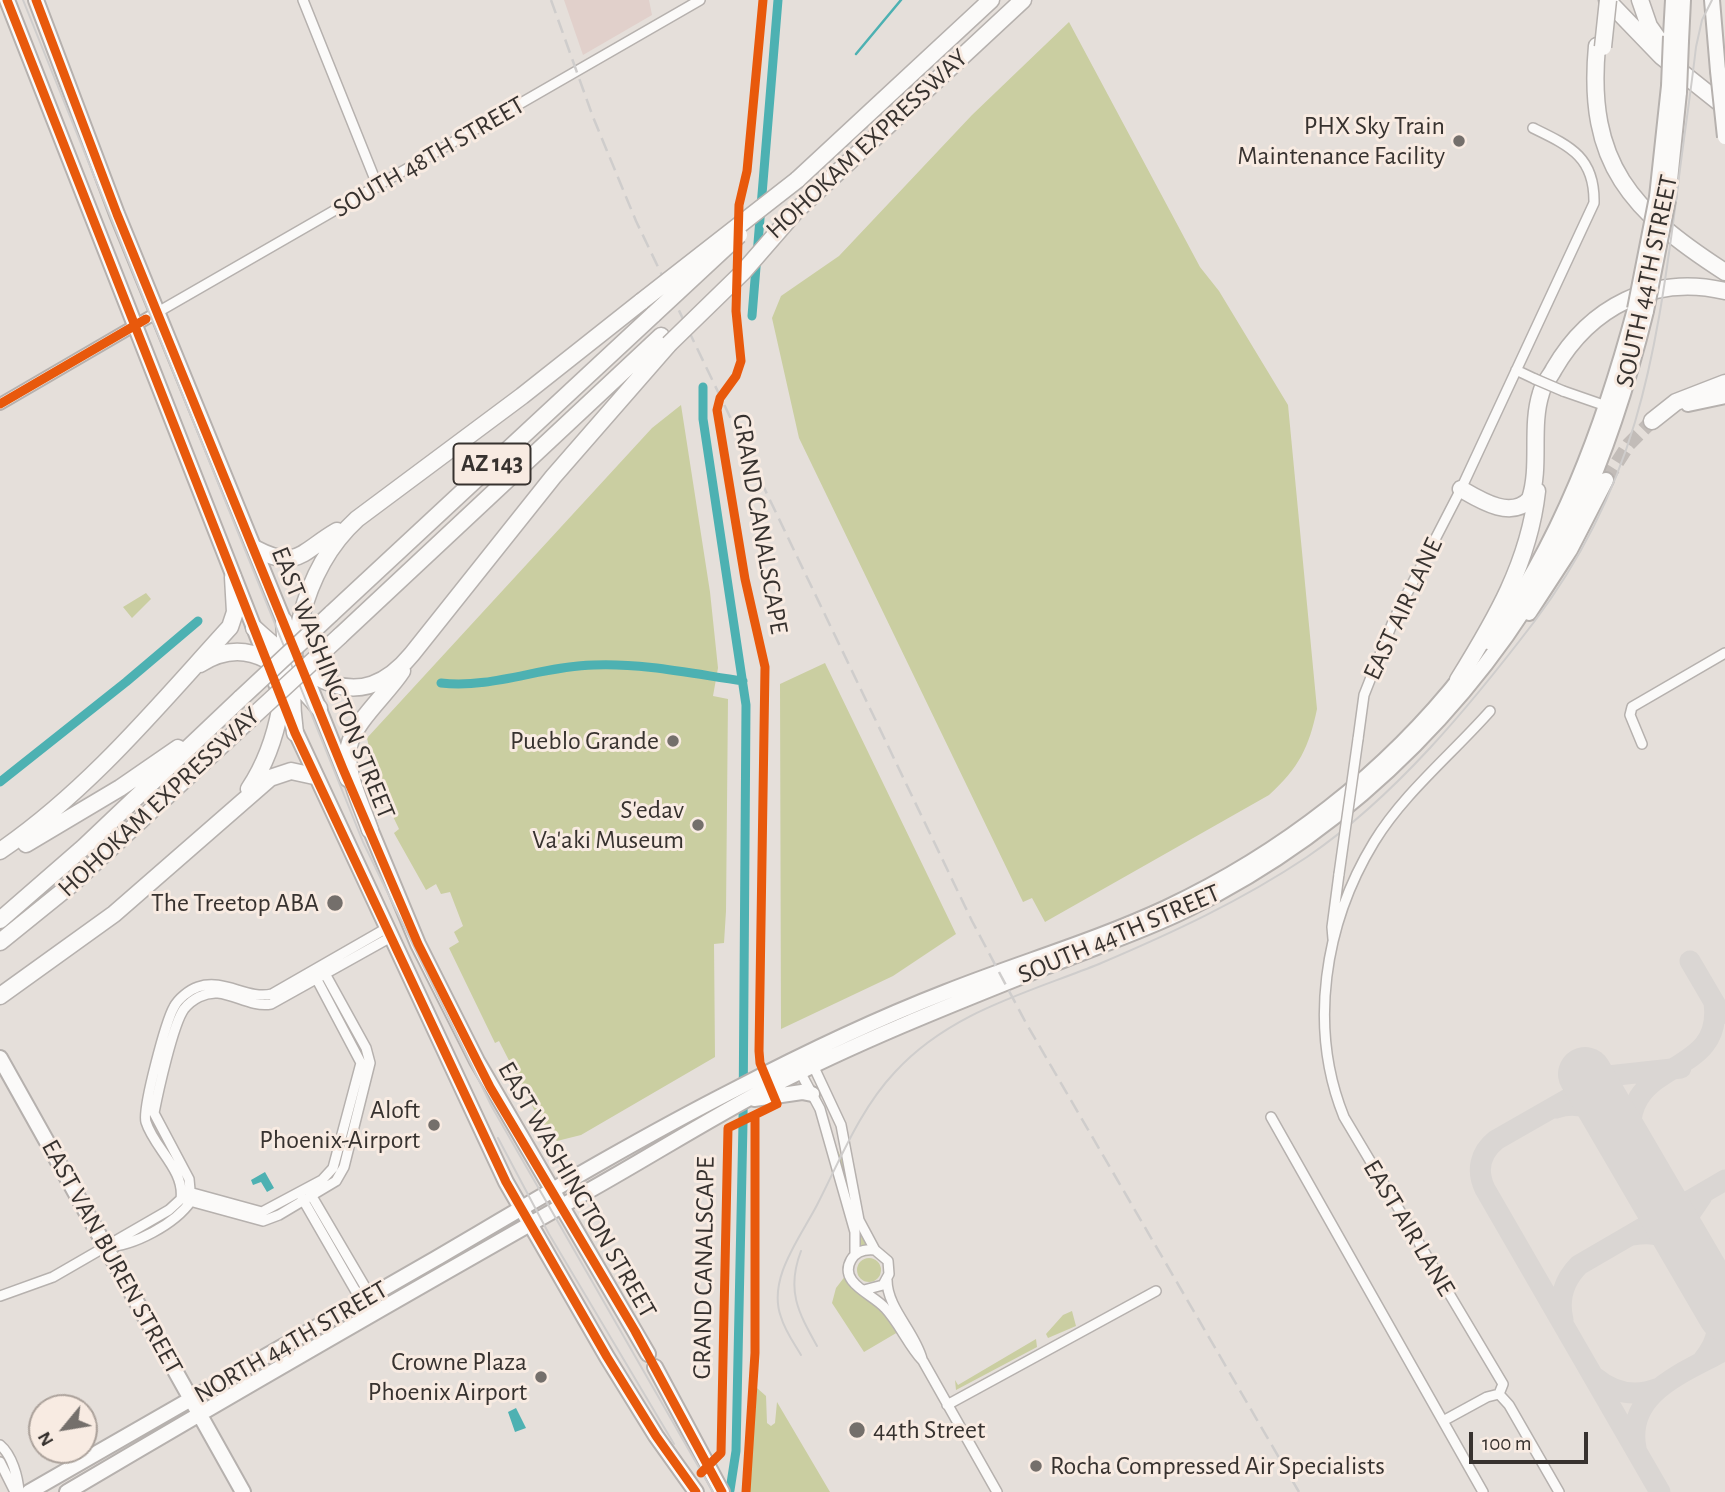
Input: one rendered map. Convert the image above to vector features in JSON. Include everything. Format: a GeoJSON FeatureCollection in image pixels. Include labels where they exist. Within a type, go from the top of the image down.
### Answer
{"type":"FeatureCollection","features":[{"type":"Feature","properties":{"kind":"highway","name":"HOHOKAM EXPRESSWAY"},"geometry":{"type":"LineString","coordinates":[[0,920],[94,838],[991,0]]}},
{"type":"Feature","properties":{"kind":"highway","name":"HOHOKAM EXPRESSWAY"},"geometry":{"type":"LineString","coordinates":[[0,943],[45,907],[665,340],[796,211],[1023,0]]}},
{"type":"Feature","properties":{"kind":"highway"},"geometry":{"type":"LineString","coordinates":[[973,45],[1035,0]]}},
{"type":"Feature","properties":{"kind":"highway"},"geometry":{"type":"LineString","coordinates":[[1599,0],[1600,46]]}},
{"type":"Feature","properties":{"kind":"highway"},"geometry":{"type":"LineString","coordinates":[[1599,0],[1626,30],[1725,107]]}},
{"type":"Feature","properties":{"kind":"highway"},"geometry":{"type":"LineString","coordinates":[[1607,0],[1595,88],[1601,128],[1618,174],[1644,211],[1667,233],[1725,272]]}},
{"type":"Feature","properties":{"kind":"highway"},"geometry":{"type":"LineString","coordinates":[[1607,0],[1661,56]]}},
{"type":"Feature","properties":{"kind":"highway"},"geometry":{"type":"LineString","coordinates":[[1640,0],[1649,26],[1661,44],[1712,96]]}},
{"type":"Feature","properties":{"kind":"highway"},"geometry":{"type":"LineString","coordinates":[[256,549],[275,558],[297,558],[357,519],[513,404],[797,180]]}},
{"type":"Feature","properties":{"kind":"highway"},"geometry":{"type":"LineString","coordinates":[[1461,489],[1491,504],[1510,509],[1523,506],[1530,499],[1540,398],[1570,343],[1586,327],[1621,302],[1674,286],[1725,290]]}},
{"type":"Feature","properties":{"kind":"highway"},"geometry":{"type":"LineString","coordinates":[[370,830],[351,775],[349,747],[356,730],[412,654],[665,340]]}},
{"type":"Feature","properties":{"kind":"highway"},"geometry":{"type":"LineString","coordinates":[[1465,681],[1524,554],[1536,501],[1542,406],[1555,368]]}},
{"type":"Feature","properties":{"kind":"highway"},"geometry":{"type":"LineString","coordinates":[[1652,421],[1685,397],[1725,383]]}},
{"type":"Feature","properties":{"kind":"highway"},"geometry":{"type":"LineString","coordinates":[[234,807],[264,762],[273,740],[281,697],[293,666],[304,608],[317,569],[335,541],[357,519]]}},
{"type":"Feature","properties":{"kind":"highway"},"geometry":{"type":"LineString","coordinates":[[0,851],[77,791],[233,623],[233,577]]}},
{"type":"Feature","properties":{"kind":"highway"},"geometry":{"type":"LineString","coordinates":[[284,621],[293,666],[295,733]]}},
{"type":"Feature","properties":{"kind":"highway"},"geometry":{"type":"LineString","coordinates":[[254,628],[293,666],[319,708]]}},
{"type":"Feature","properties":{"kind":"highway"},"geometry":{"type":"LineString","coordinates":[[192,670],[222,655],[246,653],[293,666],[327,684],[362,686],[387,677],[412,654]]}},
{"type":"Feature","properties":{"kind":"highway"},"geometry":{"type":"LineString","coordinates":[[0,858],[120,789],[241,698]]}},
{"type":"Feature","properties":{"kind":"highway"},"geometry":{"type":"LineString","coordinates":[[2,995],[104,922],[234,807],[278,773],[295,771],[314,776]]}},
{"type":"Feature","properties":{"kind":"highway"},"geometry":{"type":"LineString","coordinates":[[0,950],[45,907]]}},
{"type":"Feature","properties":{"kind":"main road","name":"EAST WASHINGTON STREET"},"geometry":{"type":"LineString","coordinates":[[7,0],[137,324],[233,577],[314,776],[471,1111],[521,1209],[645,1418],[696,1492]]}},
{"type":"Feature","properties":{"kind":"main road","name":"EAST WASHINGTON STREET"},"geometry":{"type":"LineString","coordinates":[[36,0],[81,123],[284,621]]}},
{"type":"Feature","properties":{"kind":"main road","name":"SOUTH 44TH STREET"},"geometry":{"type":"LineString","coordinates":[[1672,0],[1676,38]]}},
{"type":"Feature","properties":{"kind":"main road","name":"SOUTH 44TH STREET"},"geometry":{"type":"LineString","coordinates":[[562,1206],[727,1114],[804,1063],[943,993],[1162,910],[1234,872],[1299,830],[1368,776],[1465,681],[1536,565],[1611,408],[1640,310],[1663,199],[1674,89],[1676,38],[1683,0]]}},
{"type":"Feature","properties":{"kind":"main road"},"geometry":{"type":"LineString","coordinates":[[1712,0],[1725,137]]}},
{"type":"Feature","properties":{"kind":"main road"},"geometry":{"type":"LineString","coordinates":[[1652,421],[1688,404],[1725,396]]}},
{"type":"Feature","properties":{"kind":"main road"},"geometry":{"type":"LineString","coordinates":[[1465,681],[1545,593],[1606,480]]}},
{"type":"Feature","properties":{"kind":"main road","name":"EAST WASHINGTON STREET"},"geometry":{"type":"LineString","coordinates":[[319,708],[418,944],[463,1035],[652,1360],[722,1492]]}},
{"type":"Feature","properties":{"kind":"main road","name":"EAST VAN BUREN STREET"},"geometry":{"type":"LineString","coordinates":[[0,1058],[243,1492]]}},
{"type":"Feature","properties":{"kind":"main road","name":"SOUTH 44TH STREET"},"geometry":{"type":"LineString","coordinates":[[552,1191],[755,1078],[804,1063]]}},
{"type":"Feature","properties":{"kind":"main road"},"geometry":{"type":"LineString","coordinates":[[752,1099],[802,1092],[812,1094]]}},
{"type":"Feature","properties":{"kind":"main road","name":"NORTH 44TH STREET"},"geometry":{"type":"LineString","coordinates":[[29,1492],[552,1191]]}},
{"type":"Feature","properties":{"kind":"main road","name":"NORTH 44TH STREET"},"geometry":{"type":"LineString","coordinates":[[67,1492],[562,1206]]}},
{"type":"Feature","properties":{"kind":"street"},"geometry":{"type":"LineString","coordinates":[[303,0],[378,187]]}},
{"type":"Feature","properties":{"kind":"street","name":"SOUTH 48TH STREET"},"geometry":{"type":"LineString","coordinates":[[158,312],[700,0]]}},
{"type":"Feature","properties":{"kind":"street","name":"EAST AIR LANE"},"geometry":{"type":"LineString","coordinates":[[1532,128],[1574,150],[1585,162],[1595,188],[1594,203],[1461,489],[1394,619],[1364,695],[1323,1009],[1326,1063],[1344,1117],[1380,1182],[1503,1384],[1499,1394],[1509,1405],[1559,1492]]}},
{"type":"Feature","properties":{"kind":"street"},"geometry":{"type":"LineString","coordinates":[[0,404],[158,312]]}},
{"type":"Feature","properties":{"kind":"street"},"geometry":{"type":"LineString","coordinates":[[1516,369],[1563,391],[1611,408]]}},
{"type":"Feature","properties":{"kind":"street"},"geometry":{"type":"LineString","coordinates":[[1642,744],[1630,715],[1632,707],[1725,653]]}},
{"type":"Feature","properties":{"kind":"street","name":"EAST AIR LANE"},"geometry":{"type":"LineString","coordinates":[[1333,941],[1360,870],[1392,818],[1490,711]]}},
{"type":"Feature","properties":{"kind":"street"},"geometry":{"type":"LineString","coordinates":[[186,1196],[145,1117],[174,1006],[190,990],[202,986],[219,984],[267,995],[319,973],[389,933]]}},
{"type":"Feature","properties":{"kind":"street"},"geometry":{"type":"LineString","coordinates":[[186,1196],[262,1212],[329,1187],[342,1172],[370,1063],[366,1048],[319,973]]}},
{"type":"Feature","properties":{"kind":"street"},"geometry":{"type":"LineString","coordinates":[[804,1063],[855,1232],[855,1255],[849,1263],[849,1275],[855,1284],[885,1307],[910,1347],[923,1361],[997,1492]]}},
{"type":"Feature","properties":{"kind":"street"},"geometry":{"type":"LineString","coordinates":[[804,1063],[841,1125],[859,1220],[875,1250],[887,1261],[890,1296],[919,1344],[923,1361]]}},
{"type":"Feature","properties":{"kind":"street"},"geometry":{"type":"LineString","coordinates":[[1271,1117],[1483,1492]]}},
{"type":"Feature","properties":{"kind":"street"},"geometry":{"type":"LineString","coordinates":[[306,1195],[364,1285],[366,1299],[373,1313]]}},
{"type":"Feature","properties":{"kind":"street"},"geometry":{"type":"LineString","coordinates":[[0,1296],[53,1277],[169,1210],[186,1196]]}},
{"type":"Feature","properties":{"kind":"street"},"geometry":{"type":"LineString","coordinates":[[855,1255],[875,1250]]}},
{"type":"Feature","properties":{"kind":"street"},"geometry":{"type":"LineString","coordinates":[[864,1290],[877,1289],[887,1280]]}},
{"type":"Feature","properties":{"kind":"street"},"geometry":{"type":"LineString","coordinates":[[947,1405],[1156,1291]]}},
{"type":"Feature","properties":{"kind":"street"},"geometry":{"type":"LineString","coordinates":[[1443,1421],[1487,1397],[1499,1394]]}},
{"type":"Feature","properties":{"kind":"street"},"geometry":{"type":"LineString","coordinates":[[0,1445],[5,1449],[12,1465],[17,1492]]}},
{"type":"Feature","properties":{"kind":"street"},"geometry":{"type":"LineString","coordinates":[[0,1462],[17,1492]]}},
{"type":"Feature","properties":{"kind":"shaded area"},"geometry":{"type":"Polygon","coordinates":[[[564,0],[649,0],[652,15],[583,55],[564,0]]]}},
{"type":"Feature","properties":{"kind":"green space"},"geometry":{"type":"Polygon","coordinates":[[[1069,22],[1200,267],[1219,291],[1288,405],[1317,709],[1301,756],[1288,776],[1269,795],[1045,922],[1032,898],[1023,902],[799,438],[772,318],[781,296],[839,256],[972,115],[1069,22]]]}},
{"type":"Feature","properties":{"kind":"green space","name":"S'edav Va'aki Museum"},"geometry":{"type":"Polygon","coordinates":[[[681,405],[710,592],[718,668],[713,696],[728,699],[726,911],[724,943],[714,944],[715,1057],[581,1135],[557,1141],[543,1127],[499,1041],[495,1043],[449,948],[459,942],[454,932],[463,926],[450,892],[441,894],[436,884],[426,890],[394,833],[399,829],[377,783],[367,738],[652,428],[681,405]]]}},
{"type":"Feature","properties":{"kind":"green space"},"geometry":{"type":"Polygon","coordinates":[[[146,593],[151,599],[132,618],[123,607],[146,593]]]}},
{"type":"Feature","properties":{"kind":"green space"},"geometry":{"type":"Polygon","coordinates":[[[825,663],[956,934],[893,976],[781,1029],[780,684],[825,663]]]}},
{"type":"Feature","properties":{"kind":"green space"},"geometry":{"type":"Polygon","coordinates":[[[833,1140],[845,1166],[856,1222],[868,1246],[860,1247],[833,1140]]]}},
{"type":"Feature","properties":{"kind":"green space"},"geometry":{"type":"Polygon","coordinates":[[[869,1258],[880,1265],[881,1270],[874,1281],[869,1282],[858,1275],[857,1270],[864,1259],[869,1258]]]}},
{"type":"Feature","properties":{"kind":"green space"},"geometry":{"type":"Polygon","coordinates":[[[846,1275],[851,1286],[885,1311],[898,1332],[864,1352],[832,1303],[836,1288],[846,1275]]]}},
{"type":"Feature","properties":{"kind":"green space"},"geometry":{"type":"Polygon","coordinates":[[[1072,1311],[1076,1326],[1048,1338],[1046,1334],[1063,1315],[1072,1311]]]}},
{"type":"Feature","properties":{"kind":"green space"},"geometry":{"type":"Polygon","coordinates":[[[1036,1339],[1037,1347],[956,1390],[955,1380],[958,1385],[1036,1339]]]}},
{"type":"Feature","properties":{"kind":"green space"},"geometry":{"type":"Polygon","coordinates":[[[757,1388],[766,1396],[767,1423],[771,1426],[775,1423],[777,1402],[830,1492],[748,1492],[757,1388]]]}},
{"type":"Feature","properties":{"kind":"water"},"geometry":{"type":"Polygon","coordinates":[[[265,1172],[274,1188],[267,1192],[261,1182],[253,1185],[251,1180],[265,1172]]]}},
{"type":"Feature","properties":{"kind":"water"},"geometry":{"type":"Polygon","coordinates":[[[516,1408],[526,1428],[515,1432],[508,1412],[516,1408]]]}},
{"type":"Feature","properties":{"kind":"waterway"},"geometry":{"type":"LineString","coordinates":[[752,316],[778,0]]}},
{"type":"Feature","properties":{"kind":"waterway"},"geometry":{"type":"LineString","coordinates":[[856,54],[901,0]]}},
{"type":"Feature","properties":{"kind":"waterway"},"geometry":{"type":"LineString","coordinates":[[703,387],[703,419],[746,705],[743,1123],[736,1451],[730,1490]]}},
{"type":"Feature","properties":{"kind":"waterway"},"geometry":{"type":"LineString","coordinates":[[0,782],[198,621]]}},
{"type":"Feature","properties":{"kind":"waterway"},"geometry":{"type":"LineString","coordinates":[[441,683],[479,683],[594,665],[631,666],[743,681]]}},
{"type":"Feature","properties":{"kind":"taxiway"},"geometry":{"type":"LineString","coordinates":[[1690,961],[1721,1014]]}},
{"type":"Feature","properties":{"kind":"taxiway"},"geometry":{"type":"LineString","coordinates":[[1634,1158],[1630,1124],[1637,1101],[1651,1084],[1702,1047],[1713,1029],[1714,1003]]}},
{"type":"Feature","properties":{"kind":"taxiway"},"geometry":{"type":"LineString","coordinates":[[1660,1492],[1485,1189],[1480,1169],[1486,1150],[1496,1140],[1608,1076],[1681,1068]]}},
{"type":"Feature","properties":{"kind":"taxiway"},"geometry":{"type":"LineString","coordinates":[[1556,1108],[1569,1105],[1590,1109],[1608,1122],[1629,1150]]}},
{"type":"Feature","properties":{"kind":"taxiway"},"geometry":{"type":"LineString","coordinates":[[1563,1320],[1561,1305],[1564,1290],[1569,1277],[1579,1265],[1725,1180]]}},
{"type":"Feature","properties":{"kind":"taxiway"},"geometry":{"type":"LineString","coordinates":[[1687,1249],[1689,1215],[1702,1196]]}},
{"type":"Feature","properties":{"kind":"taxiway"},"geometry":{"type":"LineString","coordinates":[[1633,1235],[1662,1236],[1687,1249]]}},
{"type":"Feature","properties":{"kind":"taxiway"},"geometry":{"type":"LineString","coordinates":[[1703,1360],[1717,1331],[1715,1297]]}},
{"type":"Feature","properties":{"kind":"taxiway"},"geometry":{"type":"LineString","coordinates":[[1636,1448],[1635,1429],[1640,1412],[1649,1398],[1677,1376],[1725,1350]]}},
{"type":"Feature","properties":{"kind":"taxiway"},"geometry":{"type":"LineString","coordinates":[[1596,1378],[1618,1391],[1634,1393],[1659,1388]]}},
{"type":"Feature","properties":{"kind":"runway"},"geometry":{"type":"LineString","coordinates":[[1585,1074],[1725,1314]]}},
{"type":"Feature","properties":{"kind":"tunnel"},"geometry":{"type":"LineString","coordinates":[[1606,480],[1629,444],[1652,421]]}},
{"type":"Feature","properties":{"kind":"tram line"},"geometry":{"type":"LineString","coordinates":[[23,0],[363,842],[492,1107],[713,1492]]}},
{"type":"Feature","properties":{"kind":"tram line"},"geometry":{"type":"LineString","coordinates":[[801,1355],[781,1317],[778,1288],[782,1274],[794,1245],[861,1118],[895,1072],[917,1051],[965,1019],[1179,928],[1257,888],[1307,857],[1371,807],[1430,748],[1484,686],[1534,622],[1568,572],[1596,522],[1618,473],[1635,422],[1659,316],[1696,47],[1702,20],[1712,0]]}},
{"type":"Feature","properties":{"kind":"tram line"},"geometry":{"type":"LineString","coordinates":[[498,1138],[549,1234],[674,1444]]}},
{"type":"Feature","properties":{"kind":"tram line"},"geometry":{"type":"LineString","coordinates":[[801,1251],[794,1289],[804,1322],[817,1346]]}},
{"type":"Feature","properties":{"kind":"railway"},"geometry":{"type":"LineString","coordinates":[[551,0],[593,117],[636,221],[972,921],[1026,1023],[1299,1492]]}},
{"type":"Feature","properties":{"kind":"cycle path"},"geometry":{"type":"LineString","coordinates":[[7,0],[295,733],[506,1182],[607,1357],[656,1436],[696,1492]]}},
{"type":"Feature","properties":{"kind":"cycle path"},"geometry":{"type":"LineString","coordinates":[[36,0],[117,214],[343,769],[418,944],[490,1087],[635,1331],[722,1492]]}},
{"type":"Feature","properties":{"kind":"cycle path","name":"GRAND CANALSCAPE"},"geometry":{"type":"LineString","coordinates":[[701,1473],[721,1453],[728,1128],[777,1104],[760,1063],[759,1051],[765,667],[745,579],[717,410],[720,398],[736,376],[741,361],[736,311],[739,205],[747,171],[763,0]]}},
{"type":"Feature","properties":{"kind":"cycle path"},"geometry":{"type":"LineString","coordinates":[[0,404],[146,319]]}},
{"type":"Feature","properties":{"kind":"cycle path"},"geometry":{"type":"LineString","coordinates":[[746,1492],[755,1353],[755,1115]]}},
{"type":"Feature","properties":{"kind":"place","name":"PHX Sky Train Maintenance Facility"},"geometry":{"type":"Point","coordinates":[1459,141]}},
{"type":"Feature","properties":{"kind":"place","name":"Pueblo Grande"},"geometry":{"type":"Point","coordinates":[673,741]}},
{"type":"Feature","properties":{"kind":"place","name":"S'edav Va'aki Museum"},"geometry":{"type":"Point","coordinates":[698,825]}},
{"type":"Feature","properties":{"kind":"place","name":"The Treetop ABA"},"geometry":{"type":"Point","coordinates":[335,903]}},
{"type":"Feature","properties":{"kind":"place","name":"Aloft Phoenix-Airport"},"geometry":{"type":"Point","coordinates":[434,1125]}},
{"type":"Feature","properties":{"kind":"place","name":"Crowne Plaza Phoenix Airport"},"geometry":{"type":"Point","coordinates":[541,1377]}},
{"type":"Feature","properties":{"kind":"place","name":"44th Street"},"geometry":{"type":"Point","coordinates":[857,1430]}},
{"type":"Feature","properties":{"kind":"place","name":"Rocha Compressed Air Specialists"},"geometry":{"type":"Point","coordinates":[1036,1466]}}]}
